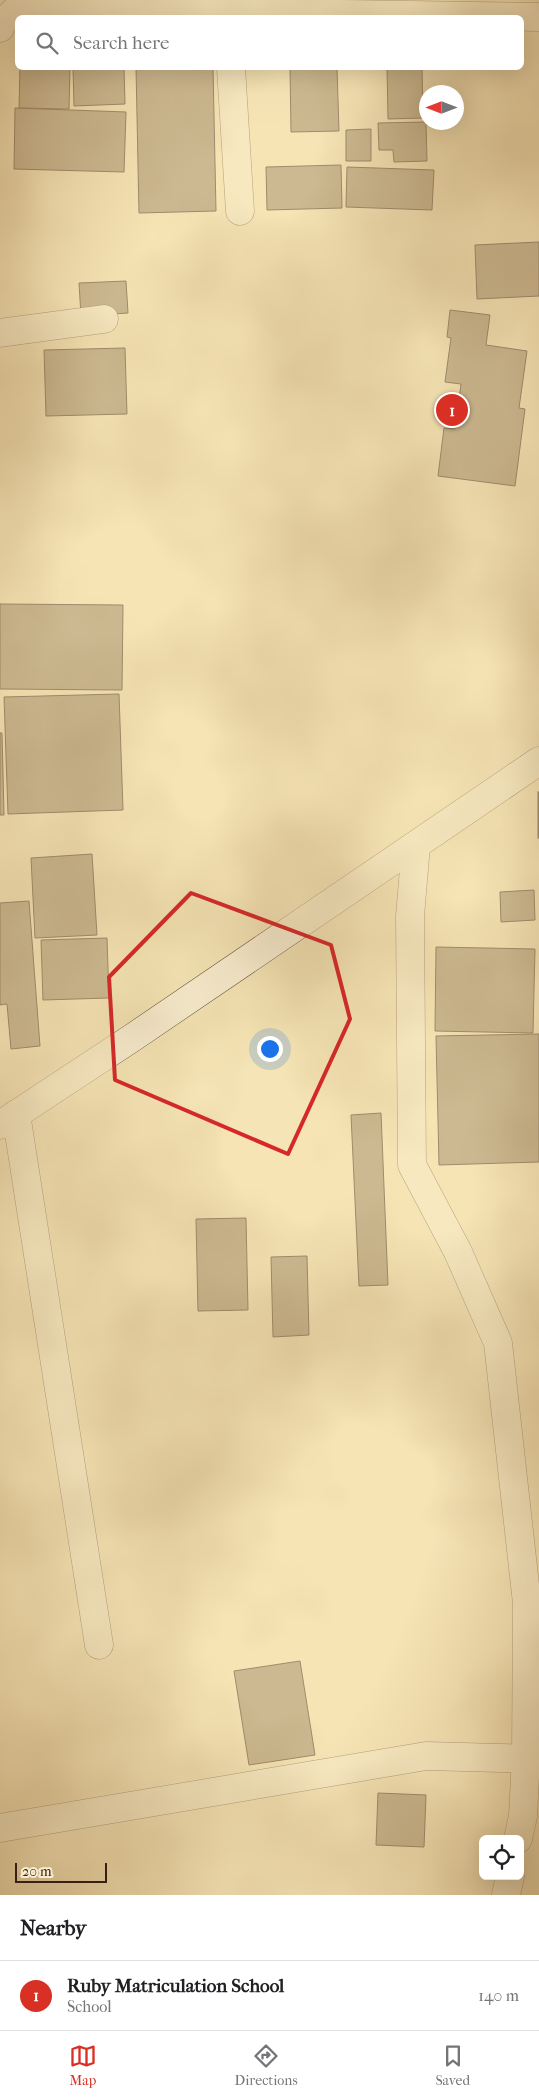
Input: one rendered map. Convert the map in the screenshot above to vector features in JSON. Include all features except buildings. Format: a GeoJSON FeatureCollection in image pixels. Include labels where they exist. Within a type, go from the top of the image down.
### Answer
{"type":"FeatureCollection","features":[{"type":"Feature","properties":{"kind":"street"},"geometry":{"type":"LineString","coordinates":[[41,15],[402,7],[512,15]]}},
{"type":"Feature","properties":{"kind":"street"},"geometry":{"type":"LineString","coordinates":[[524,16],[539,17]]}},
{"type":"Feature","properties":{"kind":"street"},"geometry":{"type":"LineString","coordinates":[[231,70],[240,211]]}},
{"type":"Feature","properties":{"kind":"street"},"geometry":{"type":"LineString","coordinates":[[0,333],[104,319]]}},
{"type":"Feature","properties":{"kind":"street"},"geometry":{"type":"LineString","coordinates":[[99,1644],[8,1120],[132,1038],[539,761]]}},
{"type":"Feature","properties":{"kind":"street"},"geometry":{"type":"LineString","coordinates":[[416,845],[410,916],[412,1165],[458,1252],[498,1343],[527,1602],[532,1758],[519,1835]]}},
{"type":"Feature","properties":{"kind":"street"},"geometry":{"type":"LineString","coordinates":[[0,1828],[426,1756],[532,1758]]}},
{"type":"Feature","properties":{"kind":"street"},"geometry":{"type":"LineString","coordinates":[[506,1895],[509,1880]]}},
{"type":"Feature","properties":{"kind":"highlighted area"},"geometry":{"type":"Polygon","coordinates":[[[191,893],[331,945],[350,1019],[288,1154],[115,1080],[109,977],[191,893]]]}},
{"type":"Feature","properties":{"kind":"place","name":"Ruby Matriculation School"},"geometry":{"type":"Point","coordinates":[452,410]}}]}
